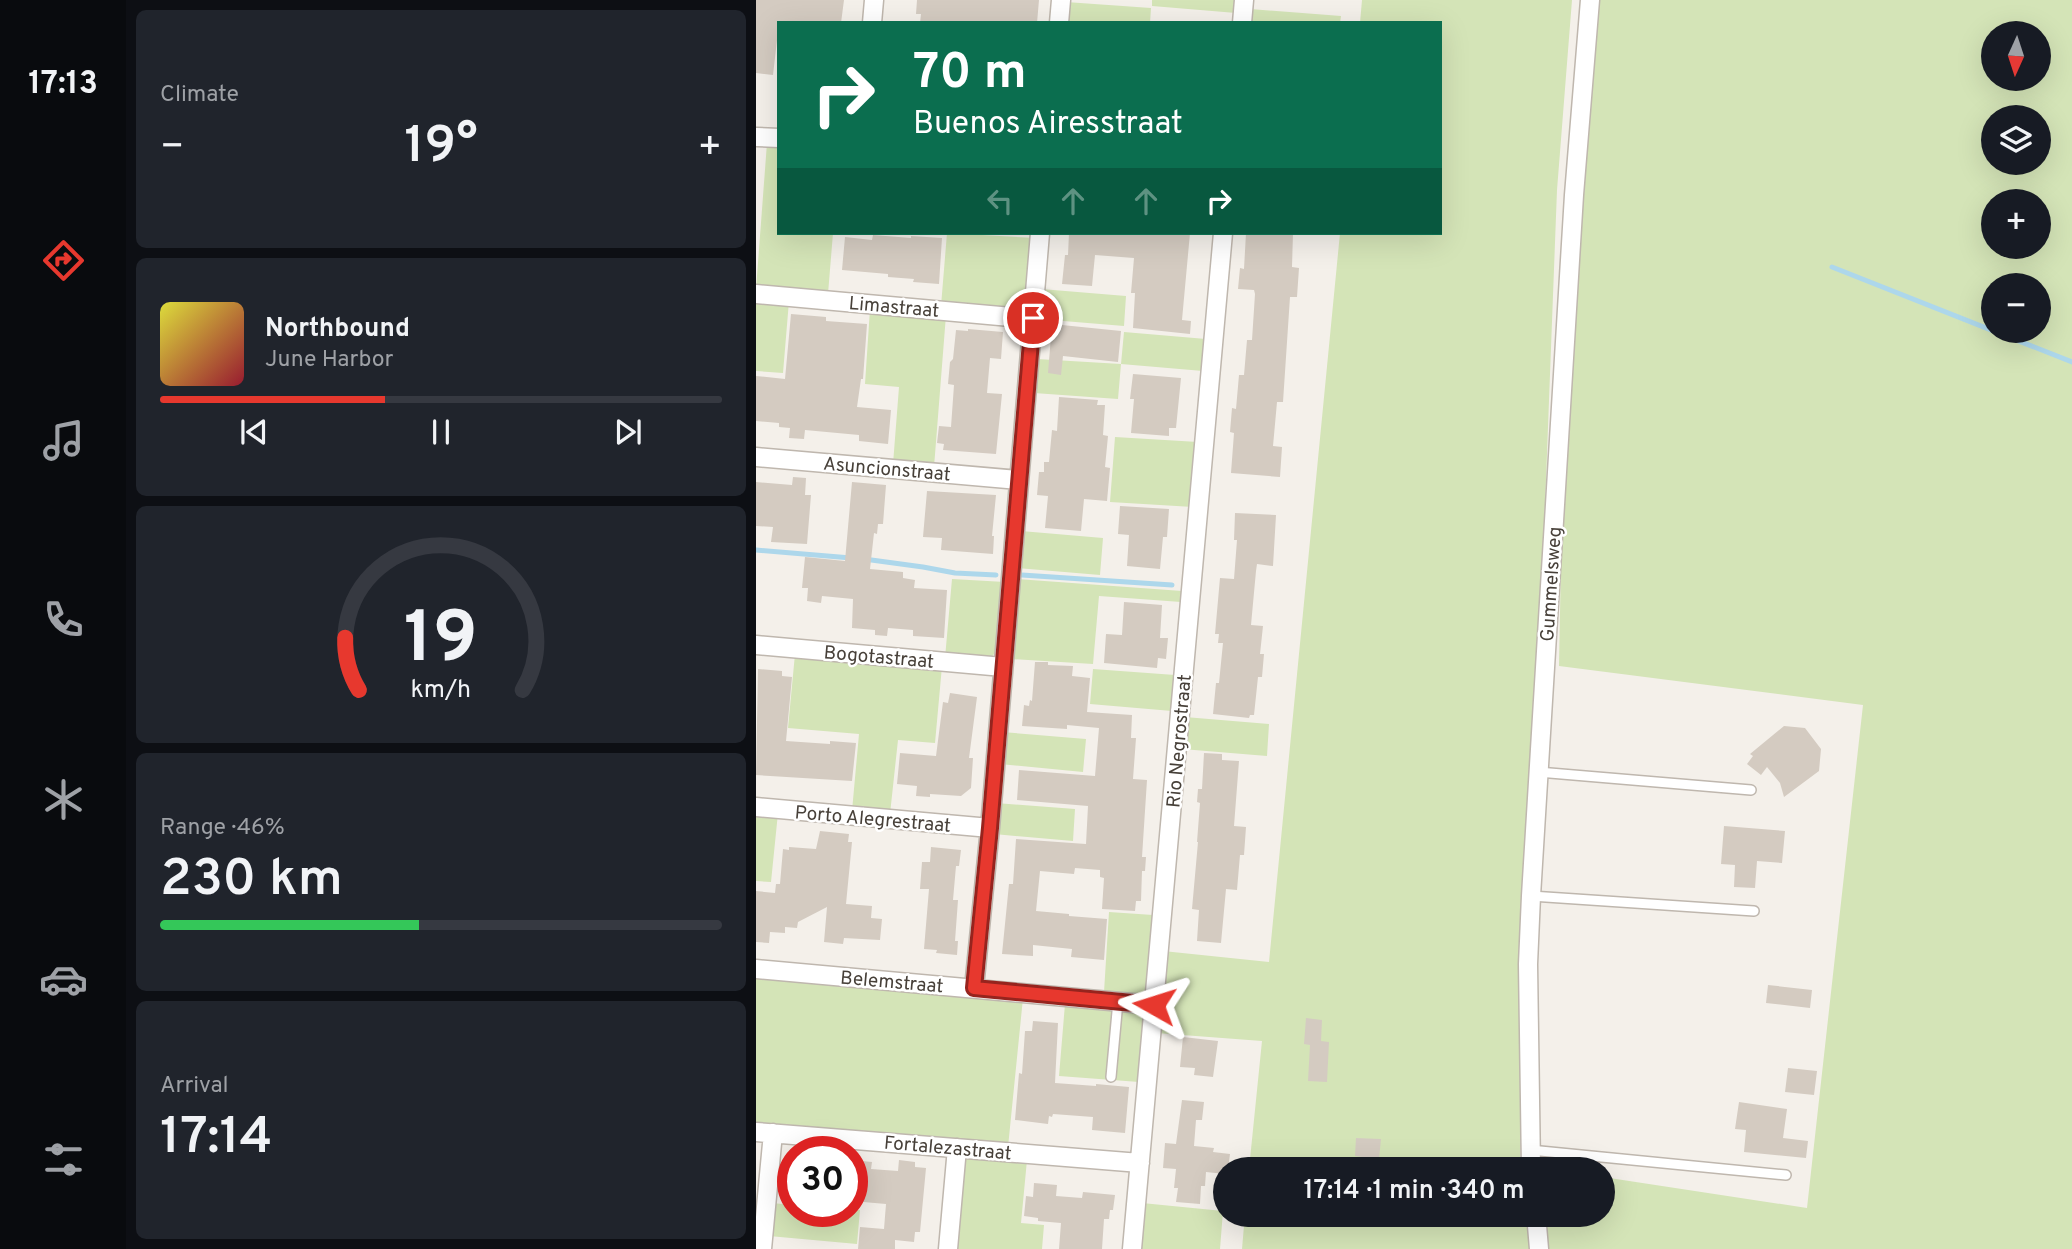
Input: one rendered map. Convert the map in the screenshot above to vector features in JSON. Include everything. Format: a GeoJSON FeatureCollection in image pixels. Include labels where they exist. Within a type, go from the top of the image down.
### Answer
{"type":"FeatureCollection","features":[{"type":"Feature","properties":{"kind":"street"},"geometry":{"type":"LineString","coordinates":[[872,21],[874,0]]}},
{"type":"Feature","properties":{"kind":"street"},"geometry":{"type":"LineString","coordinates":[[1059,21],[1061,0]]}},
{"type":"Feature","properties":{"kind":"street"},"geometry":{"type":"LineString","coordinates":[[1242,21],[1244,0]]}},
{"type":"Feature","properties":{"kind":"street","name":"Gummelsweg"},"geometry":{"type":"LineString","coordinates":[[1530,1157],[1528,964],[1531,896],[1574,195],[1590,0]]}},
{"type":"Feature","properties":{"kind":"street"},"geometry":{"type":"LineString","coordinates":[[756,136],[777,138]]}},
{"type":"Feature","properties":{"kind":"street"},"geometry":{"type":"LineString","coordinates":[[974,988],[1040,235]]}},
{"type":"Feature","properties":{"kind":"street","name":"Rio Negrostraat"},"geometry":{"type":"LineString","coordinates":[[1132,1249],[1223,235]]}},
{"type":"Feature","properties":{"kind":"street","name":"Limastraat"},"geometry":{"type":"LineString","coordinates":[[756,294],[1033,318]]}},
{"type":"Feature","properties":{"kind":"street","name":"Asuncionstraat"},"geometry":{"type":"LineString","coordinates":[[756,457],[1018,480]]}},
{"type":"Feature","properties":{"kind":"street","name":"Bogotastraat"},"geometry":{"type":"LineString","coordinates":[[756,645],[1003,667]]}},
{"type":"Feature","properties":{"kind":"street","name":"Porto Alegrestraat"},"geometry":{"type":"LineString","coordinates":[[756,807],[990,828]]}},
{"type":"Feature","properties":{"kind":"street","name":"Belemstraat"},"geometry":{"type":"LineString","coordinates":[[756,969],[1154,1005]]}},
{"type":"Feature","properties":{"kind":"street"},"geometry":{"type":"LineString","coordinates":[[762,1249],[764,1133]]}},
{"type":"Feature","properties":{"kind":"street","name":"Fortalezastraat"},"geometry":{"type":"LineString","coordinates":[[764,1133],[1140,1163]]}},
{"type":"Feature","properties":{"kind":"street"},"geometry":{"type":"LineString","coordinates":[[948,1249],[957,1148]]}},
{"type":"Feature","properties":{"kind":"street"},"geometry":{"type":"LineString","coordinates":[[1537,1227],[1539,1249]]}},
{"type":"Feature","properties":{"kind":"lane"},"geometry":{"type":"LineString","coordinates":[[1538,772],[1751,790]]}},
{"type":"Feature","properties":{"kind":"lane"},"geometry":{"type":"LineString","coordinates":[[1531,896],[1754,911]]}},
{"type":"Feature","properties":{"kind":"lane"},"geometry":{"type":"LineString","coordinates":[[1111,1077],[1118,1001]]}},
{"type":"Feature","properties":{"kind":"lane"},"geometry":{"type":"LineString","coordinates":[[1530,1150],[1786,1175]]}},
{"type":"Feature","properties":{"kind":"green space"},"geometry":{"type":"Polygon","coordinates":[[[1152,0],[1237,0],[1236,13],[1152,6],[1152,0]]]}},
{"type":"Feature","properties":{"kind":"green space"},"geometry":{"type":"Polygon","coordinates":[[[1362,0],[1572,0],[1557,190],[1539,664],[1523,962],[1520,1157],[1250,1157],[1262,1041],[1156,1033],[1163,951],[1269,962],[1340,235],[1442,235],[1442,21],[1360,21],[1362,0]]]}},
{"type":"Feature","properties":{"kind":"green space"},"geometry":{"type":"Polygon","coordinates":[[[1583,0],[2072,0],[2072,1249],[1545,1249],[1543,1227],[1615,1227],[1615,1179],[1807,1208],[1863,705],[1559,666],[1568,189],[1583,0]]]}},
{"type":"Feature","properties":{"kind":"green space"},"geometry":{"type":"Polygon","coordinates":[[[1066,2],[1151,8],[1150,21],[1065,21],[1066,2]]]}},
{"type":"Feature","properties":{"kind":"green space"},"geometry":{"type":"Polygon","coordinates":[[[1250,9],[1341,16],[1340,21],[1249,21],[1250,9]]]}},
{"type":"Feature","properties":{"kind":"green space"},"geometry":{"type":"Polygon","coordinates":[[[767,143],[777,144],[777,235],[833,235],[828,294],[756,289],[767,143]]]}},
{"type":"Feature","properties":{"kind":"green space"},"geometry":{"type":"Polygon","coordinates":[[[947,235],[1036,238],[1026,307],[1020,311],[941,306],[947,235]]]}},
{"type":"Feature","properties":{"kind":"green space"},"geometry":{"type":"Polygon","coordinates":[[[1041,289],[1126,296],[1124,326],[1039,319],[1041,289]]]}},
{"type":"Feature","properties":{"kind":"green space"},"geometry":{"type":"Polygon","coordinates":[[[756,298],[789,301],[783,373],[756,371],[756,298]]]}},
{"type":"Feature","properties":{"kind":"green space"},"geometry":{"type":"Polygon","coordinates":[[[870,309],[946,315],[934,467],[893,464],[899,387],[865,384],[870,309]]]}},
{"type":"Feature","properties":{"kind":"green space"},"geometry":{"type":"Polygon","coordinates":[[[1124,332],[1206,339],[1203,371],[1121,364],[1124,332]]]}},
{"type":"Feature","properties":{"kind":"green space"},"geometry":{"type":"Polygon","coordinates":[[[1037,359],[1121,364],[1118,399],[1034,393],[1037,359]]]}},
{"type":"Feature","properties":{"kind":"green space"},"geometry":{"type":"Polygon","coordinates":[[[1115,437],[1198,442],[1193,507],[1110,502],[1115,437]]]}},
{"type":"Feature","properties":{"kind":"green space"},"geometry":{"type":"Polygon","coordinates":[[[1021,531],[1103,538],[1100,575],[1017,568],[1021,531]]]}},
{"type":"Feature","properties":{"kind":"green space"},"geometry":{"type":"Polygon","coordinates":[[[952,579],[1005,582],[998,649],[990,659],[945,658],[952,579]]]}},
{"type":"Feature","properties":{"kind":"green space"},"geometry":{"type":"Polygon","coordinates":[[[1017,579],[1182,591],[1181,602],[1099,596],[1093,664],[1010,659],[1017,579]]]}},
{"type":"Feature","properties":{"kind":"green space"},"geometry":{"type":"Polygon","coordinates":[[[795,654],[942,666],[935,743],[898,740],[890,814],[852,811],[859,734],[788,728],[795,654]]]}},
{"type":"Feature","properties":{"kind":"green space"},"geometry":{"type":"Polygon","coordinates":[[[1093,669],[1175,675],[1172,711],[1090,704],[1093,669]]]}},
{"type":"Feature","properties":{"kind":"green space"},"geometry":{"type":"Polygon","coordinates":[[[1185,717],[1269,724],[1267,756],[1182,749],[1185,717]]]}},
{"type":"Feature","properties":{"kind":"green space"},"geometry":{"type":"Polygon","coordinates":[[[1002,732],[1086,739],[1083,772],[999,764],[1002,732]]]}},
{"type":"Feature","properties":{"kind":"green space"},"geometry":{"type":"Polygon","coordinates":[[[996,803],[1075,809],[1073,841],[994,834],[996,803]]]}},
{"type":"Feature","properties":{"kind":"green space"},"geometry":{"type":"Polygon","coordinates":[[[756,811],[778,813],[771,882],[756,881],[756,811]]]}},
{"type":"Feature","properties":{"kind":"green space"},"geometry":{"type":"Polygon","coordinates":[[[1109,912],[1153,915],[1148,983],[1141,993],[1135,995],[1104,992],[1109,912]]]}},
{"type":"Feature","properties":{"kind":"green space"},"geometry":{"type":"Polygon","coordinates":[[[756,976],[1023,998],[1008,1147],[756,1126],[756,976]]]}},
{"type":"Feature","properties":{"kind":"green space"},"geometry":{"type":"Polygon","coordinates":[[[1065,1004],[1142,1013],[1144,1020],[1139,1082],[1059,1076],[1065,1004]]]}},
{"type":"Feature","properties":{"kind":"green space"},"geometry":{"type":"Polygon","coordinates":[[[964,1157],[1027,1160],[1021,1223],[1044,1225],[1042,1249],[954,1249],[964,1157]]]}},
{"type":"Feature","properties":{"kind":"green space"},"geometry":{"type":"Polygon","coordinates":[[[772,1203],[777,1203],[777,1227],[858,1227],[857,1244],[769,1236],[772,1203]]]}},
{"type":"Feature","properties":{"kind":"green space"},"geometry":{"type":"Polygon","coordinates":[[[1142,1203],[1213,1210],[1213,1227],[1222,1227],[1220,1249],[1138,1249],[1142,1203]]]}},
{"type":"Feature","properties":{"kind":"green space"},"geometry":{"type":"Polygon","coordinates":[[[1244,1227],[1527,1227],[1530,1249],[1242,1249],[1244,1227]]]}},
{"type":"Feature","properties":{"kind":"building"},"geometry":{"type":"Polygon","coordinates":[[[756,0],[844,0],[841,21],[777,21],[773,75],[756,73],[756,0]]]}},
{"type":"Feature","properties":{"kind":"building"},"geometry":{"type":"Polygon","coordinates":[[[917,0],[1039,0],[1037,21],[920,21],[921,14],[916,14],[917,0]]]}},
{"type":"Feature","properties":{"kind":"building"},"geometry":{"type":"Polygon","coordinates":[[[873,235],[942,238],[939,284],[913,282],[914,279],[888,277],[888,274],[842,270],[845,237],[872,240],[873,235]]]}},
{"type":"Feature","properties":{"kind":"building"},"geometry":{"type":"Polygon","coordinates":[[[1069,235],[1190,235],[1182,320],[1191,321],[1190,334],[1133,328],[1135,293],[1131,293],[1134,258],[1095,255],[1092,286],[1062,284],[1065,255],[1068,255],[1069,235]]]}},
{"type":"Feature","properties":{"kind":"building"},"geometry":{"type":"Polygon","coordinates":[[[1246,235],[1293,235],[1292,267],[1299,268],[1297,297],[1290,297],[1283,402],[1277,402],[1273,446],[1282,447],[1280,477],[1231,473],[1234,433],[1230,432],[1232,408],[1236,409],[1239,375],[1244,375],[1247,340],[1252,340],[1255,294],[1254,290],[1238,289],[1240,268],[1244,269],[1246,235]]]}},
{"type":"Feature","properties":{"kind":"building"},"geometry":{"type":"Polygon","coordinates":[[[791,314],[826,317],[826,321],[867,324],[863,379],[857,407],[891,410],[888,444],[859,441],[859,435],[805,430],[804,439],[789,438],[790,428],[779,427],[779,423],[756,421],[756,376],[785,379],[791,314]]]}},
{"type":"Feature","properties":{"kind":"building"},"geometry":{"type":"Polygon","coordinates":[[[1052,324],[1121,331],[1118,362],[1063,356],[1061,375],[1048,373],[1052,324]]]}},
{"type":"Feature","properties":{"kind":"building"},"geometry":{"type":"Polygon","coordinates":[[[956,330],[1003,332],[1001,359],[990,358],[987,393],[1002,394],[996,454],[943,450],[944,444],[937,443],[939,426],[951,427],[954,385],[948,384],[956,330]]]}},
{"type":"Feature","properties":{"kind":"building"},"geometry":{"type":"Polygon","coordinates":[[[1133,374],[1181,378],[1176,428],[1169,428],[1169,436],[1131,433],[1134,399],[1130,399],[1133,374]]]}},
{"type":"Feature","properties":{"kind":"building"},"geometry":{"type":"Polygon","coordinates":[[[1059,397],[1098,400],[1097,405],[1105,405],[1103,435],[1108,436],[1105,467],[1110,468],[1107,501],[1084,499],[1081,531],[1045,528],[1048,496],[1037,495],[1039,472],[1044,472],[1044,462],[1049,462],[1052,430],[1057,431],[1059,397]]]}},
{"type":"Feature","properties":{"kind":"building"},"geometry":{"type":"Polygon","coordinates":[[[793,477],[806,478],[805,495],[811,495],[807,544],[771,542],[773,527],[756,526],[756,482],[792,485],[793,477]]]}},
{"type":"Feature","properties":{"kind":"building"},"geometry":{"type":"Polygon","coordinates":[[[852,482],[886,485],[883,524],[878,524],[877,534],[874,533],[870,569],[903,572],[903,578],[915,580],[914,588],[947,590],[944,638],[913,636],[913,630],[888,628],[887,636],[875,635],[875,630],[852,628],[853,599],[822,596],[821,603],[807,601],[808,588],[802,588],[805,557],[845,561],[852,482]]]}},
{"type":"Feature","properties":{"kind":"building"},"geometry":{"type":"Polygon","coordinates":[[[927,491],[996,495],[993,554],[941,550],[942,538],[923,537],[927,491]]]}},
{"type":"Feature","properties":{"kind":"building"},"geometry":{"type":"Polygon","coordinates":[[[1120,506],[1169,509],[1167,537],[1163,537],[1160,569],[1127,566],[1129,535],[1118,534],[1120,506]]]}},
{"type":"Feature","properties":{"kind":"building"},"geometry":{"type":"Polygon","coordinates":[[[1235,513],[1276,515],[1273,566],[1257,564],[1256,571],[1251,625],[1263,626],[1260,654],[1264,654],[1262,677],[1258,677],[1254,715],[1249,718],[1213,714],[1223,643],[1218,643],[1219,634],[1215,634],[1220,578],[1234,579],[1237,540],[1234,540],[1235,513]]]}},
{"type":"Feature","properties":{"kind":"building"},"geometry":{"type":"Polygon","coordinates":[[[1124,602],[1162,605],[1160,638],[1168,638],[1166,659],[1158,658],[1157,668],[1104,663],[1106,634],[1122,635],[1124,602]]]}},
{"type":"Feature","properties":{"kind":"building"},"geometry":{"type":"Polygon","coordinates":[[[1035,662],[1073,666],[1072,676],[1090,678],[1087,712],[1132,715],[1131,738],[1136,738],[1133,779],[1147,780],[1142,857],[1146,857],[1145,871],[1142,871],[1141,901],[1136,901],[1135,911],[1102,909],[1104,878],[1100,877],[1100,870],[1075,868],[1074,874],[1040,871],[1036,911],[1107,919],[1104,960],[1071,957],[1072,949],[1033,945],[1033,956],[1002,954],[1009,884],[1013,884],[1016,839],[1086,844],[1088,806],[1017,800],[1019,770],[1095,776],[1099,728],[1067,725],[1067,729],[1022,726],[1024,705],[1029,706],[1030,700],[1032,701],[1035,662]]]}},
{"type":"Feature","properties":{"kind":"building"},"geometry":{"type":"Polygon","coordinates":[[[758,669],[782,671],[782,676],[792,677],[786,741],[856,743],[852,781],[756,775],[758,669]]]}},
{"type":"Feature","properties":{"kind":"building"},"geometry":{"type":"Polygon","coordinates":[[[950,693],[977,697],[969,758],[973,758],[971,788],[961,796],[916,796],[917,786],[897,784],[900,753],[936,756],[943,702],[948,703],[950,693]]]}},
{"type":"Feature","properties":{"kind":"building"},"geometry":{"type":"Polygon","coordinates":[[[1784,726],[1805,728],[1821,749],[1819,771],[1784,797],[1780,783],[1767,767],[1761,775],[1747,764],[1753,756],[1750,754],[1784,726]]]}},
{"type":"Feature","properties":{"kind":"building"},"geometry":{"type":"Polygon","coordinates":[[[1204,753],[1222,754],[1222,760],[1239,761],[1234,826],[1246,827],[1237,890],[1226,889],[1221,943],[1197,941],[1199,910],[1192,909],[1200,803],[1197,802],[1198,789],[1202,789],[1204,753]]]}},
{"type":"Feature","properties":{"kind":"building"},"geometry":{"type":"Polygon","coordinates":[[[1724,826],[1785,831],[1782,863],[1757,861],[1755,888],[1734,887],[1735,865],[1721,864],[1724,826]]]}},
{"type":"Feature","properties":{"kind":"building"},"geometry":{"type":"Polygon","coordinates":[[[820,831],[849,834],[848,842],[852,842],[846,904],[872,906],[871,918],[882,919],[880,940],[844,938],[843,944],[824,942],[827,907],[798,922],[797,928],[785,927],[785,933],[770,932],[769,943],[756,942],[756,891],[775,893],[776,884],[780,884],[783,849],[816,849],[820,831]]]}},
{"type":"Feature","properties":{"kind":"building"},"geometry":{"type":"Polygon","coordinates":[[[931,847],[961,850],[959,866],[956,866],[953,900],[958,900],[955,941],[958,941],[957,955],[924,949],[929,889],[920,889],[922,862],[930,862],[931,847]]]}},
{"type":"Feature","properties":{"kind":"building"},"geometry":{"type":"Polygon","coordinates":[[[1768,985],[1812,990],[1810,1008],[1766,1003],[1768,985]]]}},
{"type":"Feature","properties":{"kind":"building"},"geometry":{"type":"Polygon","coordinates":[[[1306,1018],[1322,1020],[1321,1041],[1329,1042],[1327,1082],[1308,1081],[1310,1045],[1304,1044],[1306,1018]]]}},
{"type":"Feature","properties":{"kind":"building"},"geometry":{"type":"Polygon","coordinates":[[[1033,1021],[1058,1023],[1055,1083],[1129,1087],[1125,1133],[1092,1130],[1093,1117],[1053,1114],[1052,1117],[1049,1116],[1048,1124],[1015,1120],[1025,1031],[1032,1031],[1033,1021]]]}},
{"type":"Feature","properties":{"kind":"building"},"geometry":{"type":"Polygon","coordinates":[[[1183,1037],[1218,1041],[1213,1077],[1194,1075],[1195,1068],[1180,1067],[1183,1037]]]}},
{"type":"Feature","properties":{"kind":"building"},"geometry":{"type":"Polygon","coordinates":[[[1788,1068],[1817,1071],[1814,1095],[1785,1092],[1788,1068]]]}},
{"type":"Feature","properties":{"kind":"building"},"geometry":{"type":"Polygon","coordinates":[[[1182,1100],[1204,1102],[1202,1120],[1196,1120],[1194,1146],[1214,1148],[1213,1152],[1230,1154],[1230,1157],[1213,1157],[1213,1173],[1206,1172],[1205,1186],[1201,1186],[1200,1204],[1176,1202],[1176,1169],[1163,1168],[1165,1143],[1176,1144],[1182,1100]]]}},
{"type":"Feature","properties":{"kind":"building"},"geometry":{"type":"Polygon","coordinates":[[[1739,1102],[1787,1109],[1783,1138],[1808,1141],[1806,1158],[1744,1152],[1746,1130],[1735,1129],[1739,1102]]]}},
{"type":"Feature","properties":{"kind":"building"},"geometry":{"type":"Polygon","coordinates":[[[1356,1138],[1381,1139],[1379,1157],[1355,1156],[1356,1138]]]}},
{"type":"Feature","properties":{"kind":"building"},"geometry":{"type":"Polygon","coordinates":[[[899,1160],[915,1162],[915,1167],[926,1168],[920,1232],[915,1232],[914,1242],[895,1240],[895,1249],[858,1249],[860,1227],[884,1229],[886,1204],[868,1202],[868,1162],[872,1162],[871,1169],[898,1171],[899,1160]]]}},
{"type":"Feature","properties":{"kind":"building"},"geometry":{"type":"Polygon","coordinates":[[[1034,1183],[1057,1185],[1056,1196],[1082,1198],[1083,1192],[1115,1195],[1109,1219],[1104,1219],[1102,1249],[1059,1249],[1061,1223],[1038,1221],[1038,1218],[1024,1216],[1026,1196],[1033,1197],[1034,1183]]]}},
{"type":"Feature","properties":{"kind":"waterway"},"geometry":{"type":"LineString","coordinates":[[1832,267],[2072,362]]}},
{"type":"Feature","properties":{"kind":"waterway"},"geometry":{"type":"LineString","coordinates":[[756,550],[851,558]]}},
{"type":"Feature","properties":{"kind":"waterway"},"geometry":{"type":"LineString","coordinates":[[864,559],[955,573],[996,575]]}},
{"type":"Feature","properties":{"kind":"waterway"},"geometry":{"type":"LineString","coordinates":[[1022,575],[1172,585]]}},
{"type":"Feature","properties":{"kind":"route"},"geometry":{"type":"LineString","coordinates":[[1033,318],[974,988],[1154,1005]]}}]}
